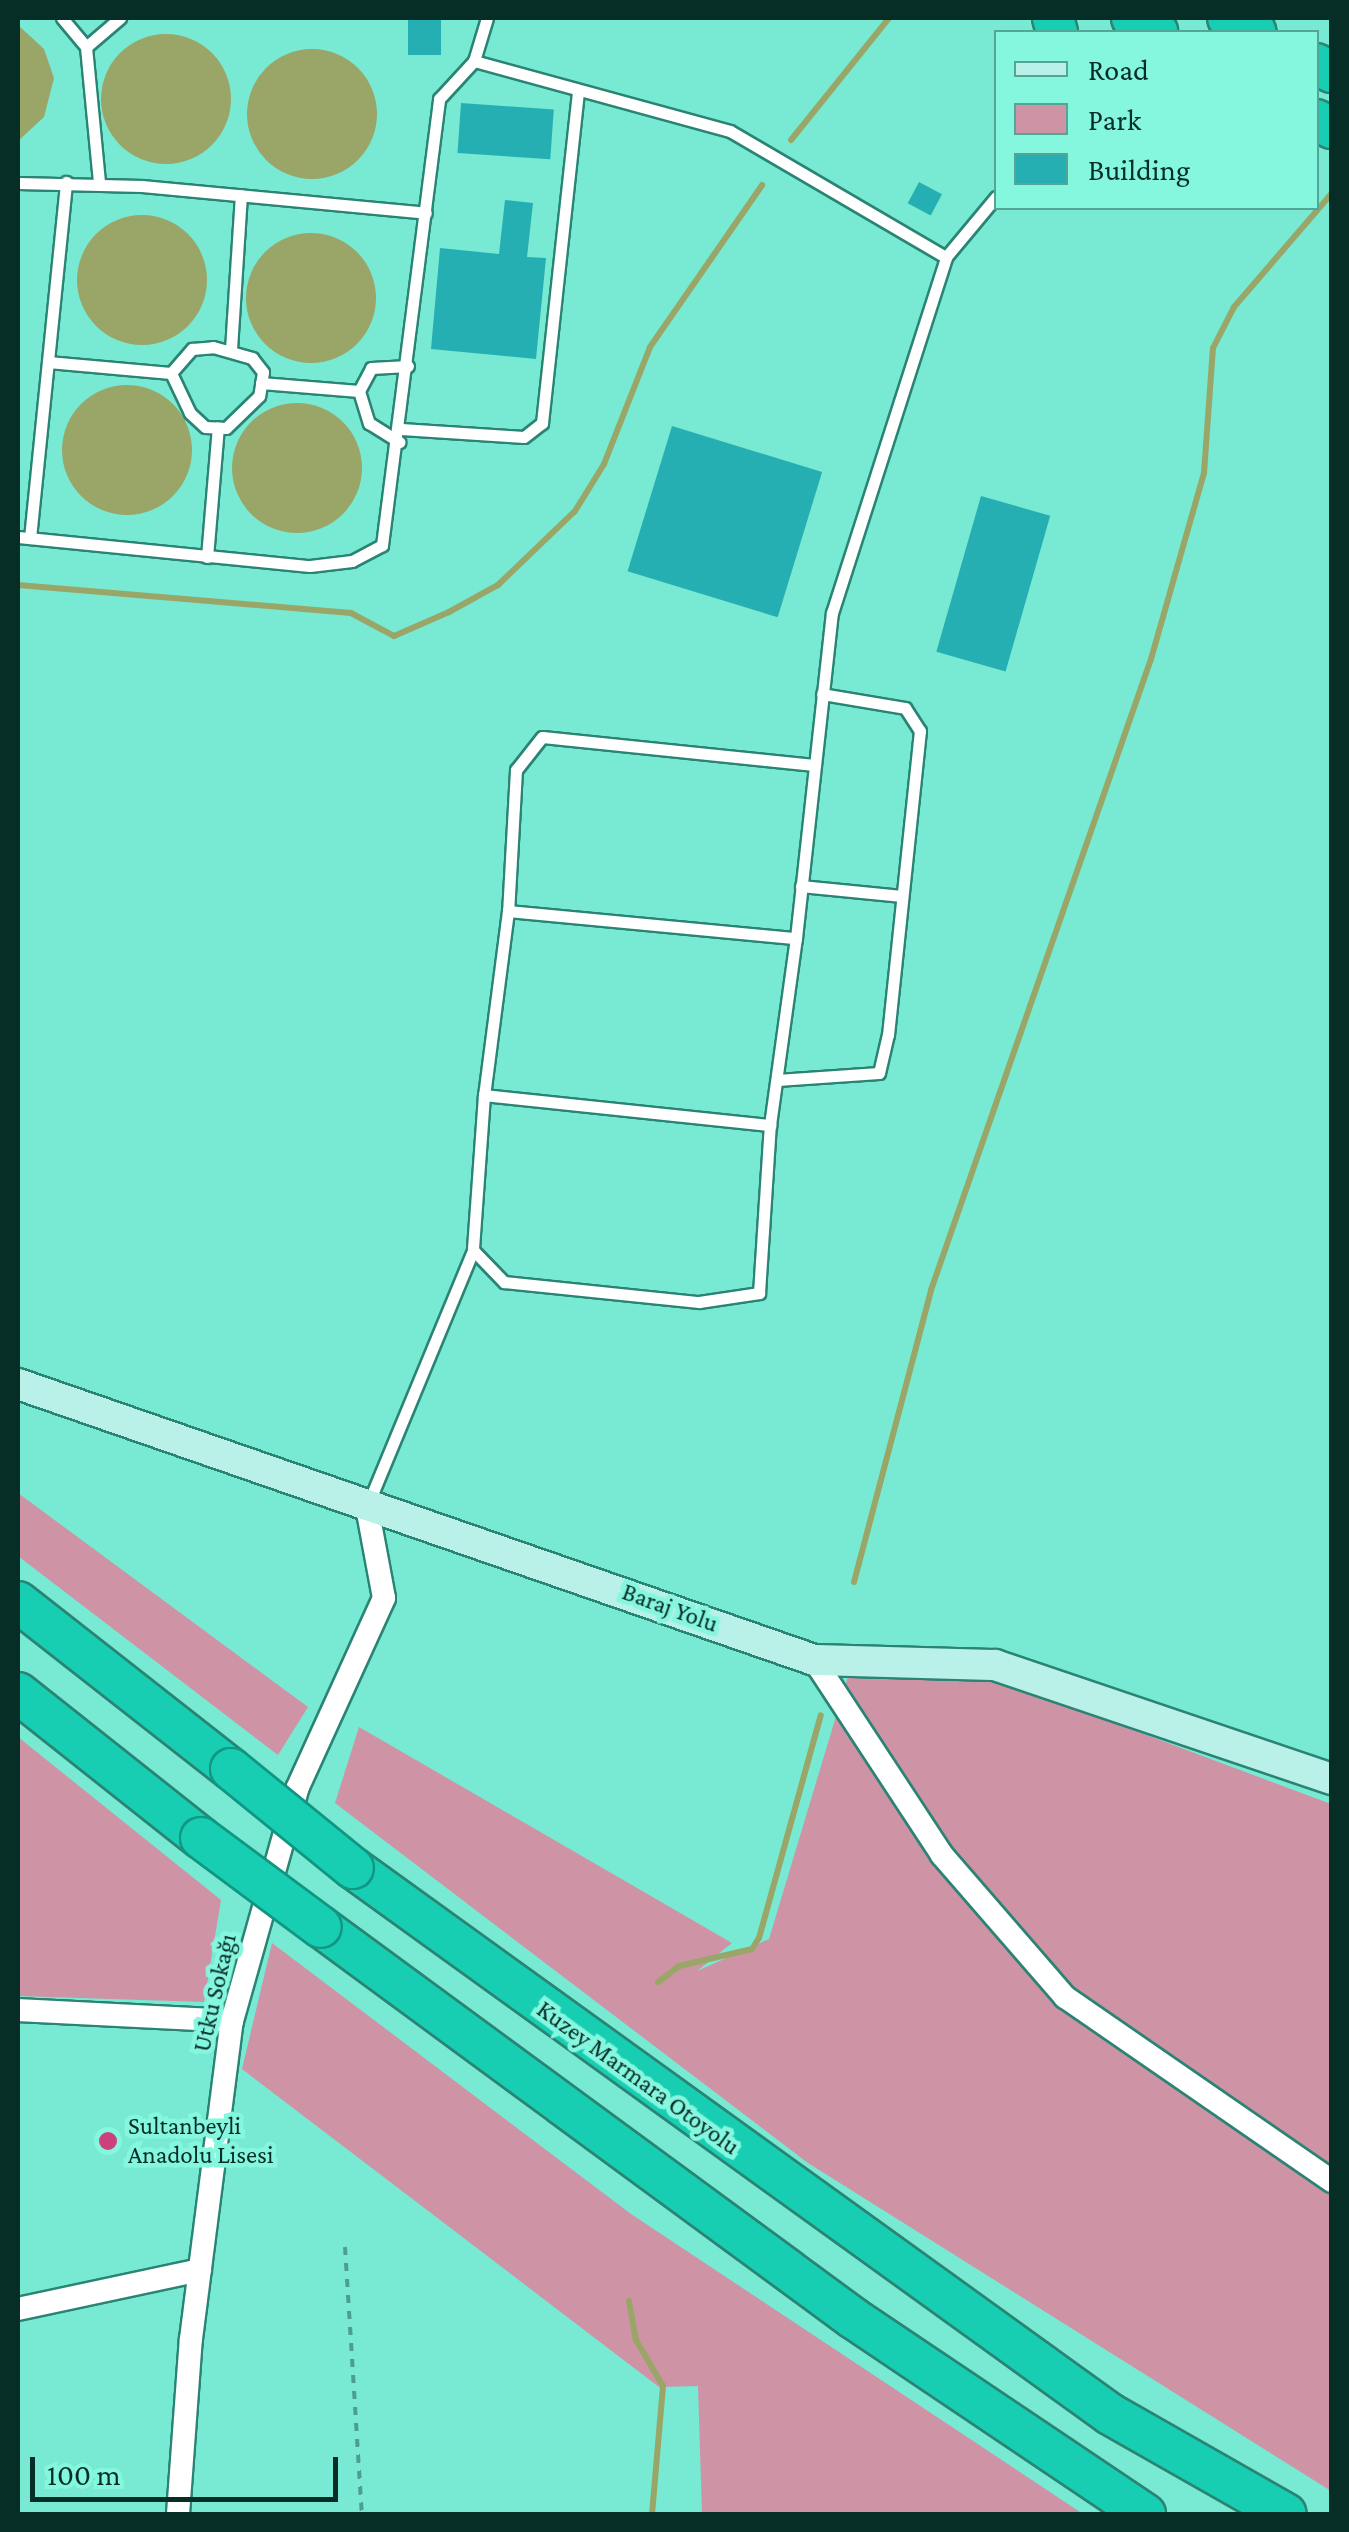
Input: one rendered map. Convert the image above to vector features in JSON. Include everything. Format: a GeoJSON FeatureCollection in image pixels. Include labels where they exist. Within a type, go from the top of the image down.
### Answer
{"type":"FeatureCollection","features":[{"type":"Feature","properties":{"kind":"highway"},"geometry":{"type":"LineString","coordinates":[[1228,18],[1252,30]]}},
{"type":"Feature","properties":{"kind":"highway","name":"Kuzey Marmara Otoyolu"},"geometry":{"type":"LineString","coordinates":[[18,1602],[353,1868],[1062,2380],[1286,2514]]}},
{"type":"Feature","properties":{"kind":"highway"},"geometry":{"type":"LineString","coordinates":[[18,1693],[201,1838],[822,2296],[1145,2514]]}},
{"type":"Feature","properties":{"kind":"street","name":"Baraj Yolu"},"geometry":{"type":"LineString","coordinates":[[18,1384],[814,1660],[995,1665],[1332,1780]]}},
{"type":"Feature","properties":{"kind":"street","name":"Utku Sokağı"},"geometry":{"type":"LineString","coordinates":[[178,2514],[200,2270],[232,2021],[297,1789],[384,1598],[367,1507]]}},
{"type":"Feature","properties":{"kind":"street"},"geometry":{"type":"LineString","coordinates":[[814,1660],[942,1856],[1064,1997],[1332,2181]]}},
{"type":"Feature","properties":{"kind":"street"},"geometry":{"type":"LineString","coordinates":[[18,2010],[232,2021]]}},
{"type":"Feature","properties":{"kind":"street"},"geometry":{"type":"LineString","coordinates":[[18,2308],[200,2270]]}},
{"type":"Feature","properties":{"kind":"lane"},"geometry":{"type":"LineString","coordinates":[[62,18],[86,47],[99,183]]}},
{"type":"Feature","properties":{"kind":"lane"},"geometry":{"type":"LineString","coordinates":[[86,47],[120,18]]}},
{"type":"Feature","properties":{"kind":"lane"},"geometry":{"type":"LineString","coordinates":[[66,182],[48,362],[24,537],[310,566],[352,561],[382,545],[400,436],[439,99],[474,61],[487,18]]}},
{"type":"Feature","properties":{"kind":"lane"},"geometry":{"type":"LineString","coordinates":[[474,61],[578,93],[730,132],[946,258]]}},
{"type":"Feature","properties":{"kind":"lane"},"geometry":{"type":"LineString","coordinates":[[408,366],[371,368],[359,391],[368,423],[400,436],[524,437],[542,423],[578,93]]}},
{"type":"Feature","properties":{"kind":"lane"},"geometry":{"type":"LineString","coordinates":[[18,183],[99,183],[426,213]]}},
{"type":"Feature","properties":{"kind":"lane"},"geometry":{"type":"LineString","coordinates":[[230,349],[241,196]]}},
{"type":"Feature","properties":{"kind":"lane"},"geometry":{"type":"LineString","coordinates":[[473,1250],[504,1282],[699,1302],[759,1293],[770,1125],[796,938],[832,613],[946,258],[994,199]]}},
{"type":"Feature","properties":{"kind":"lane"},"geometry":{"type":"LineString","coordinates":[[230,349],[252,358],[261,383],[243,418],[218,428],[190,413],[171,373],[192,350],[230,349]]}},
{"type":"Feature","properties":{"kind":"lane"},"geometry":{"type":"LineString","coordinates":[[48,362],[171,373]]}},
{"type":"Feature","properties":{"kind":"lane"},"geometry":{"type":"LineString","coordinates":[[261,383],[359,391]]}},
{"type":"Feature","properties":{"kind":"lane"},"geometry":{"type":"LineString","coordinates":[[207,557],[218,428]]}},
{"type":"Feature","properties":{"kind":"lane"},"geometry":{"type":"LineString","coordinates":[[776,1080],[880,1073],[902,896],[920,730],[905,708],[822,694]]}},
{"type":"Feature","properties":{"kind":"lane"},"geometry":{"type":"LineString","coordinates":[[367,1507],[473,1250],[484,1095],[508,911],[516,770],[542,737],[814,766]]}},
{"type":"Feature","properties":{"kind":"lane"},"geometry":{"type":"LineString","coordinates":[[802,886],[902,896]]}},
{"type":"Feature","properties":{"kind":"lane"},"geometry":{"type":"LineString","coordinates":[[508,911],[796,938]]}},
{"type":"Feature","properties":{"kind":"lane"},"geometry":{"type":"LineString","coordinates":[[484,1095],[770,1125]]}},
{"type":"Feature","properties":{"kind":"path"},"geometry":{"type":"LineString","coordinates":[[345,2247],[362,2514]]}},
{"type":"Feature","properties":{"kind":"green space"},"geometry":{"type":"Polygon","coordinates":[[[18,1493],[308,1707],[278,1755],[18,1556],[18,1493]]]}},
{"type":"Feature","properties":{"kind":"green space"},"geometry":{"type":"Polygon","coordinates":[[[849,1673],[1007,1683],[1331,1804],[1331,2491],[808,2163],[335,1803],[359,1727],[732,1943],[697,1971],[769,1939],[849,1673]]]}},
{"type":"Feature","properties":{"kind":"green space"},"geometry":{"type":"Polygon","coordinates":[[[18,1737],[221,1900],[204,2002],[18,1996],[18,1737]]]}},
{"type":"Feature","properties":{"kind":"green space"},"geometry":{"type":"Polygon","coordinates":[[[272,1943],[631,2214],[1083,2514],[702,2514],[698,2386],[659,2387],[242,2069],[272,1943]]]}},
{"type":"Feature","properties":{"kind":"shaded area"},"geometry":{"type":"Polygon","coordinates":[[[18,25],[44,49],[54,78],[44,117],[18,141],[18,25]]]}},
{"type":"Feature","properties":{"kind":"shaded area"},"geometry":{"type":"Polygon","coordinates":[[[166,34],[191,39],[212,53],[226,74],[231,99],[226,124],[212,145],[191,159],[166,164],[141,159],[120,145],[106,124],[101,99],[106,74],[120,53],[141,39],[166,34]]]}},
{"type":"Feature","properties":{"kind":"shaded area"},"geometry":{"type":"Polygon","coordinates":[[[312,49],[337,54],[358,68],[372,89],[377,114],[372,139],[358,160],[337,174],[312,179],[287,174],[266,160],[252,139],[247,114],[252,89],[266,68],[287,54],[312,49]]]}},
{"type":"Feature","properties":{"kind":"shaded area"},"geometry":{"type":"Polygon","coordinates":[[[142,215],[167,220],[188,234],[202,255],[207,280],[202,305],[188,326],[167,340],[142,345],[117,340],[96,326],[82,305],[77,280],[82,255],[96,234],[117,220],[142,215]]]}},
{"type":"Feature","properties":{"kind":"shaded area"},"geometry":{"type":"Polygon","coordinates":[[[311,233],[336,238],[357,252],[371,273],[376,298],[371,323],[357,344],[336,358],[311,363],[286,358],[265,344],[251,323],[246,298],[251,273],[265,252],[286,238],[311,233]]]}},
{"type":"Feature","properties":{"kind":"shaded area"},"geometry":{"type":"Polygon","coordinates":[[[127,385],[152,390],[173,404],[187,425],[192,450],[187,475],[173,496],[152,510],[127,515],[102,510],[81,496],[67,475],[62,450],[67,425],[81,404],[102,390],[127,385]]]}},
{"type":"Feature","properties":{"kind":"shaded area"},"geometry":{"type":"Polygon","coordinates":[[[297,403],[322,408],[343,422],[357,443],[362,468],[357,493],[343,514],[322,528],[297,533],[272,528],[251,514],[237,493],[232,468],[237,443],[251,422],[272,408],[297,403]]]}},
{"type":"Feature","properties":{"kind":"building"},"geometry":{"type":"Polygon","coordinates":[[[408,18],[441,18],[441,55],[408,55],[408,18]]]}},
{"type":"Feature","properties":{"kind":"building"},"geometry":{"type":"Polygon","coordinates":[[[461,103],[554,109],[550,159],[458,153],[461,103]]]}},
{"type":"Feature","properties":{"kind":"building"},"geometry":{"type":"Polygon","coordinates":[[[919,182],[942,194],[931,215],[908,203],[919,182]]]}},
{"type":"Feature","properties":{"kind":"building"},"geometry":{"type":"Polygon","coordinates":[[[505,200],[533,203],[527,257],[546,258],[536,359],[431,349],[440,248],[499,254],[505,200]]]}},
{"type":"Feature","properties":{"kind":"building"},"geometry":{"type":"Polygon","coordinates":[[[672,426],[822,472],[778,617],[628,571],[672,426]]]}},
{"type":"Feature","properties":{"kind":"building"},"geometry":{"type":"Polygon","coordinates":[[[981,496],[1050,516],[1006,672],[936,652],[981,496]]]}},
{"type":"Feature","properties":{"kind":"waterway"},"geometry":{"type":"LineString","coordinates":[[791,140],[889,18]]}},
{"type":"Feature","properties":{"kind":"waterway"},"geometry":{"type":"LineString","coordinates":[[18,585],[351,613],[394,636],[449,612],[498,585],[575,511],[604,464],[650,347],[762,185]]}},
{"type":"Feature","properties":{"kind":"waterway"},"geometry":{"type":"LineString","coordinates":[[1319,208],[1332,193]]}},
{"type":"Feature","properties":{"kind":"waterway"},"geometry":{"type":"LineString","coordinates":[[854,1582],[931,1290],[1151,659],[1204,473],[1213,348],[1234,307],[1317,210]]}},
{"type":"Feature","properties":{"kind":"waterway"},"geometry":{"type":"LineString","coordinates":[[658,1982],[679,1966],[752,1949],[759,1938],[821,1715]]}},
{"type":"Feature","properties":{"kind":"waterway"},"geometry":{"type":"LineString","coordinates":[[629,2301],[636,2340],[663,2386],[652,2514]]}},
{"type":"Feature","properties":{"kind":"place","name":"Sultanbeyli Anadolu Lisesi"},"geometry":{"type":"Point","coordinates":[108,2141]}}]}
